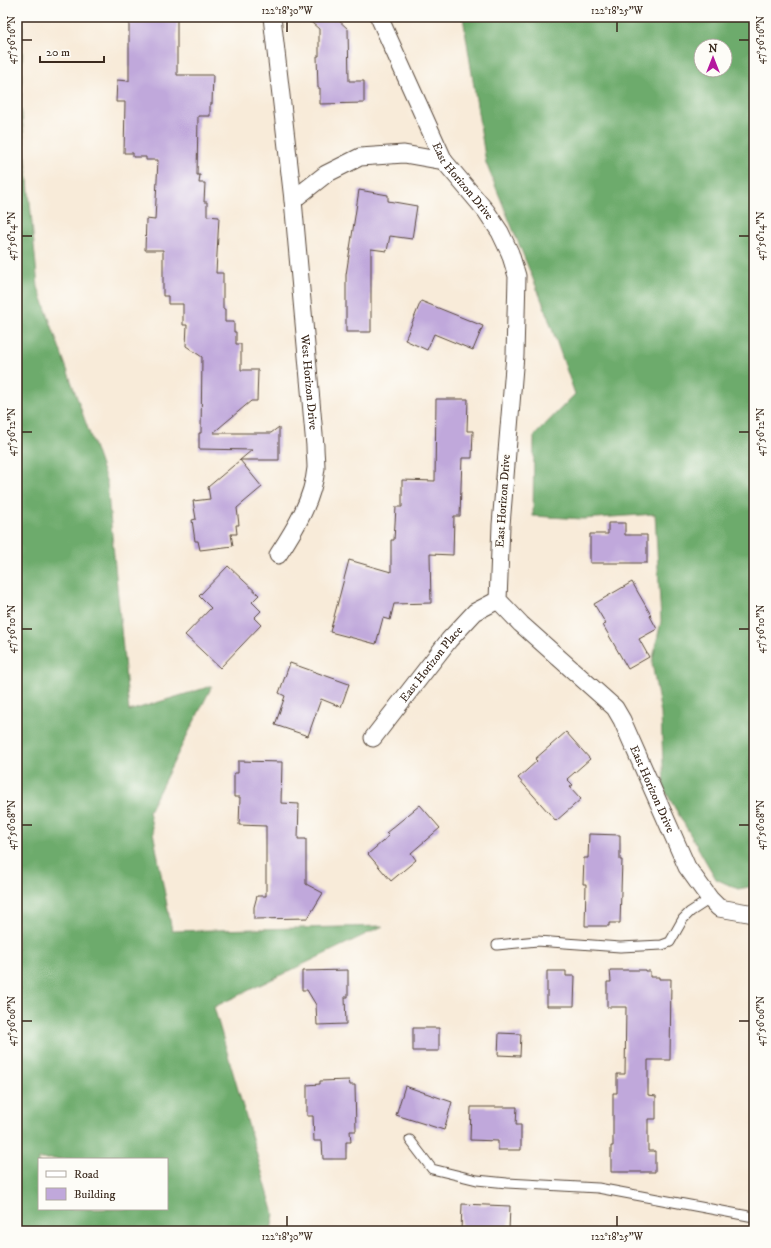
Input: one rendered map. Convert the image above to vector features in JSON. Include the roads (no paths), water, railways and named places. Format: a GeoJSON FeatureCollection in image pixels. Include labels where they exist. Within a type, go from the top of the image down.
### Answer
{"type":"FeatureCollection","features":[{"type":"Feature","properties":{"kind":"street","name":"West Horizon Drive"},"geometry":{"type":"LineString","coordinates":[[272,17],[293,200],[316,468],[306,505],[291,535],[278,555]]}},
{"type":"Feature","properties":{"kind":"street","name":"East Horizon Drive"},"geometry":{"type":"LineString","coordinates":[[379,17],[444,161],[486,211],[500,232],[510,253],[517,276],[515,355],[501,525],[498,600],[521,624],[615,708],[625,727],[686,867],[710,899],[719,908],[754,914]]}},
{"type":"Feature","properties":{"kind":"street"},"geometry":{"type":"LineString","coordinates":[[293,200],[326,174],[360,157],[404,154],[444,161]]}},
{"type":"Feature","properties":{"kind":"street","name":"East Horizon Place"},"geometry":{"type":"LineString","coordinates":[[373,738],[449,640],[475,612],[498,600]]}},
{"type":"Feature","properties":{"kind":"lane"},"geometry":{"type":"LineString","coordinates":[[497,945],[537,941],[620,947],[662,945],[670,942],[683,918],[710,899]]}},
{"type":"Feature","properties":{"kind":"lane"},"geometry":{"type":"LineString","coordinates":[[410,1140],[432,1169],[477,1180],[598,1188],[754,1217]]}}]}
